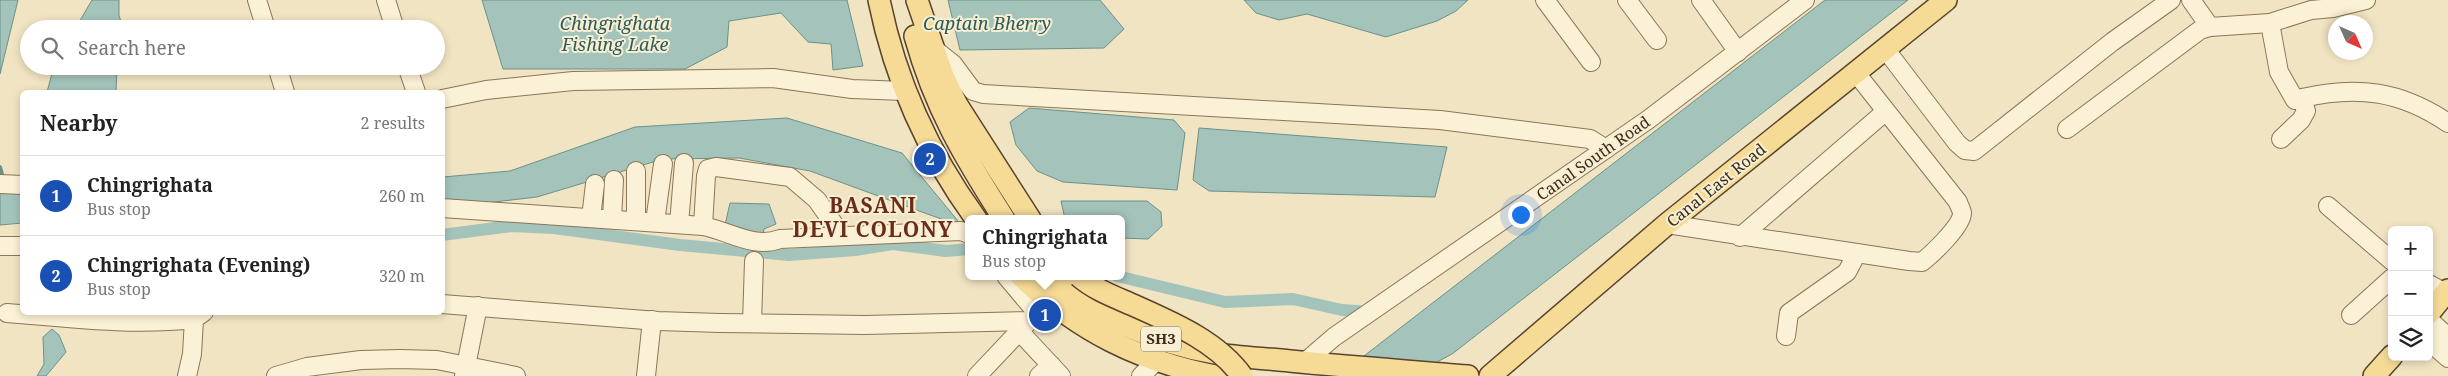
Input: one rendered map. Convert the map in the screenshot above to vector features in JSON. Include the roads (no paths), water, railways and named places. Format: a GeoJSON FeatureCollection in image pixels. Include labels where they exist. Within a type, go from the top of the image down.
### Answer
{"type":"FeatureCollection","features":[{"type":"Feature","properties":{"kind":"main road"},"geometry":{"type":"LineString","coordinates":[[879,0],[886,36],[906,95],[924,134],[974,215]]}},
{"type":"Feature","properties":{"kind":"main road"},"geometry":{"type":"LineString","coordinates":[[905,0],[936,78],[957,105],[1027,215]]}},
{"type":"Feature","properties":{"kind":"main road"},"geometry":{"type":"LineString","coordinates":[[917,0],[933,48],[940,111],[957,143],[1002,215]]}},
{"type":"Feature","properties":{"kind":"main road","name":"Canal East Road"},"geometry":{"type":"LineString","coordinates":[[1490,376],[1667,224],[1946,0]]}},
{"type":"Feature","properties":{"kind":"main road","name":"SH3"},"geometry":{"type":"LineString","coordinates":[[1013,280],[1033,317],[1090,329],[1148,369],[1216,376]]}},
{"type":"Feature","properties":{"kind":"main road","name":"SH3"},"geometry":{"type":"LineString","coordinates":[[1056,280],[1082,302],[1115,319],[1168,342],[1216,354],[1301,369],[1427,372],[1468,376]]}},
{"type":"Feature","properties":{"kind":"main road"},"geometry":{"type":"LineString","coordinates":[[1085,280],[1096,288],[1198,338],[1229,361],[1242,376]]}},
{"type":"Feature","properties":{"kind":"main road"},"geometry":{"type":"LineString","coordinates":[[2433,307],[2444,290]]}},
{"type":"Feature","properties":{"kind":"main road"},"geometry":{"type":"LineString","coordinates":[[2374,376],[2388,360]]}},
{"type":"Feature","properties":{"kind":"street"},"geometry":{"type":"LineString","coordinates":[[257,0],[263,20]]}},
{"type":"Feature","properties":{"kind":"street"},"geometry":{"type":"LineString","coordinates":[[386,0],[392,20]]}},
{"type":"Feature","properties":{"kind":"street"},"geometry":{"type":"LineString","coordinates":[[1545,0],[1591,62]]}},
{"type":"Feature","properties":{"kind":"street"},"geometry":{"type":"LineString","coordinates":[[1627,0],[1657,40]]}},
{"type":"Feature","properties":{"kind":"street"},"geometry":{"type":"LineString","coordinates":[[1701,0],[1738,52]]}},
{"type":"Feature","properties":{"kind":"street","name":"Canal South Road"},"geometry":{"type":"LineString","coordinates":[[1301,369],[1334,337],[1649,119],[1805,0]]}},
{"type":"Feature","properties":{"kind":"street"},"geometry":{"type":"LineString","coordinates":[[1886,50],[1957,143],[1965,150],[1974,152],[2112,42],[2170,0]]}},
{"type":"Feature","properties":{"kind":"street"},"geometry":{"type":"LineString","coordinates":[[2192,0],[2210,27]]}},
{"type":"Feature","properties":{"kind":"street"},"geometry":{"type":"LineString","coordinates":[[2067,129],[2200,30],[2210,27],[2270,23],[2311,10],[2366,0]]}},
{"type":"Feature","properties":{"kind":"street"},"geometry":{"type":"LineString","coordinates":[[2270,23],[2279,72],[2295,100]]}},
{"type":"Feature","properties":{"kind":"street"},"geometry":{"type":"LineString","coordinates":[[933,48],[954,64],[973,90],[983,94],[1440,120],[1590,139],[1606,149]]}},
{"type":"Feature","properties":{"kind":"street"},"geometry":{"type":"LineString","coordinates":[[1667,224],[1857,254],[1922,262],[1930,256],[1960,222],[1962,212],[1958,202],[1856,73]]}},
{"type":"Feature","properties":{"kind":"street"},"geometry":{"type":"LineString","coordinates":[[280,75],[284,90]]}},
{"type":"Feature","properties":{"kind":"street"},"geometry":{"type":"LineString","coordinates":[[411,75],[415,90]]}},
{"type":"Feature","properties":{"kind":"street"},"geometry":{"type":"LineString","coordinates":[[445,98],[486,90],[573,81],[773,78],[906,95]]}},
{"type":"Feature","properties":{"kind":"street"},"geometry":{"type":"LineString","coordinates":[[2281,139],[2301,120],[2306,111],[2302,98],[2362,90],[2416,105],[2448,124]]}},
{"type":"Feature","properties":{"kind":"street"},"geometry":{"type":"LineString","coordinates":[[1740,236],[1885,112]]}},
{"type":"Feature","properties":{"kind":"street"},"geometry":{"type":"LineString","coordinates":[[679,224],[684,163]]}},
{"type":"Feature","properties":{"kind":"street"},"geometry":{"type":"LineString","coordinates":[[655,222],[663,164]]}},
{"type":"Feature","properties":{"kind":"street"},"geometry":{"type":"LineString","coordinates":[[704,226],[706,176],[708,169],[716,167],[790,177],[817,200],[842,236]]}},
{"type":"Feature","properties":{"kind":"street"},"geometry":{"type":"LineString","coordinates":[[636,171],[636,221]]}},
{"type":"Feature","properties":{"kind":"street"},"geometry":{"type":"LineString","coordinates":[[612,219],[614,180]]}},
{"type":"Feature","properties":{"kind":"street"},"geometry":{"type":"LineString","coordinates":[[0,184],[20,185]]}},
{"type":"Feature","properties":{"kind":"street"},"geometry":{"type":"LineString","coordinates":[[591,218],[595,184]]}},
{"type":"Feature","properties":{"kind":"street"},"geometry":{"type":"LineString","coordinates":[[2328,206],[2388,257]]}},
{"type":"Feature","properties":{"kind":"street"},"geometry":{"type":"LineString","coordinates":[[445,208],[704,226],[723,230],[755,243],[780,239],[961,231],[965,232]]}},
{"type":"Feature","properties":{"kind":"street"},"geometry":{"type":"LineString","coordinates":[[0,246],[20,246]]}},
{"type":"Feature","properties":{"kind":"street"},"geometry":{"type":"LineString","coordinates":[[1786,336],[1789,313],[1847,272],[1857,254]]}},
{"type":"Feature","properties":{"kind":"street"},"geometry":{"type":"LineString","coordinates":[[752,323],[754,261]]}},
{"type":"Feature","properties":{"kind":"street"},"geometry":{"type":"LineString","coordinates":[[2351,315],[2388,282]]}},
{"type":"Feature","properties":{"kind":"street"},"geometry":{"type":"LineString","coordinates":[[445,304],[652,320],[752,323],[865,325],[1033,317]]}},
{"type":"Feature","properties":{"kind":"street"},"geometry":{"type":"LineString","coordinates":[[466,372],[478,306]]}},
{"type":"Feature","properties":{"kind":"street"},"geometry":{"type":"LineString","coordinates":[[8,313],[20,314]]}},
{"type":"Feature","properties":{"kind":"street"},"geometry":{"type":"LineString","coordinates":[[31,315],[90,320],[168,322],[199,316],[187,376]]}},
{"type":"Feature","properties":{"kind":"street"},"geometry":{"type":"LineString","coordinates":[[1033,317],[1050,372]]}},
{"type":"Feature","properties":{"kind":"street"},"geometry":{"type":"LineString","coordinates":[[977,376],[1033,317]]}},
{"type":"Feature","properties":{"kind":"street"},"geometry":{"type":"LineString","coordinates":[[646,376],[652,320]]}},
{"type":"Feature","properties":{"kind":"street"},"geometry":{"type":"LineString","coordinates":[[2433,324],[2448,337]]}},
{"type":"Feature","properties":{"kind":"street"},"geometry":{"type":"LineString","coordinates":[[1333,369],[1334,337]]}},
{"type":"Feature","properties":{"kind":"street"},"geometry":{"type":"LineString","coordinates":[[2433,345],[2448,358]]}},
{"type":"Feature","properties":{"kind":"street"},"geometry":{"type":"LineString","coordinates":[[284,375],[307,367],[360,368],[436,360],[466,372],[516,376]]}},
{"type":"Feature","properties":{"kind":"water"},"geometry":{"type":"Polygon","coordinates":[[[0,0],[18,0],[0,74],[0,0]]]}},
{"type":"Feature","properties":{"kind":"water"},"geometry":{"type":"Polygon","coordinates":[[[92,0],[119,0],[121,20],[80,20],[92,0]]]}},
{"type":"Feature","properties":{"kind":"water","name":"Chingrighata Fishing Lake"},"geometry":{"type":"Polygon","coordinates":[[[482,0],[847,0],[863,66],[833,70],[831,44],[808,42],[781,13],[729,21],[727,47],[685,69],[503,69],[482,0]]]}},
{"type":"Feature","properties":{"kind":"water","name":"Captain Bherry"},"geometry":{"type":"Polygon","coordinates":[[[948,0],[1100,0],[1124,29],[1104,48],[960,50],[948,0]]]}},
{"type":"Feature","properties":{"kind":"water"},"geometry":{"type":"Polygon","coordinates":[[[1244,0],[1468,0],[1456,11],[1437,21],[1386,37],[1307,14],[1279,20],[1256,13],[1244,0]]]}},
{"type":"Feature","properties":{"kind":"water"},"geometry":{"type":"Polygon","coordinates":[[[1825,0],[1908,0],[1452,354],[1411,376],[1360,359],[1825,0]]]}},
{"type":"Feature","properties":{"kind":"water"},"geometry":{"type":"Polygon","coordinates":[[[52,75],[117,75],[116,90],[48,90],[52,75]]]}},
{"type":"Feature","properties":{"kind":"water"},"geometry":{"type":"Polygon","coordinates":[[[1029,108],[1174,120],[1185,133],[1177,190],[1063,182],[1037,171],[1016,145],[1010,122],[1029,108]]]}},
{"type":"Feature","properties":{"kind":"water"},"geometry":{"type":"Polygon","coordinates":[[[787,118],[902,153],[963,227],[810,171],[739,158],[663,159],[537,197],[477,204],[445,204],[445,177],[510,171],[635,127],[787,118]]]}},
{"type":"Feature","properties":{"kind":"water"},"geometry":{"type":"Polygon","coordinates":[[[1199,128],[1447,147],[1435,197],[1209,191],[1193,180],[1199,128]]]}},
{"type":"Feature","properties":{"kind":"water"},"geometry":{"type":"Polygon","coordinates":[[[20,192],[20,223],[0,225],[0,193],[20,192]]]}},
{"type":"Feature","properties":{"kind":"water"},"geometry":{"type":"Polygon","coordinates":[[[1061,201],[1147,201],[1161,212],[1162,226],[1148,239],[1125,238],[1125,215],[1064,215],[1061,201]]]}},
{"type":"Feature","properties":{"kind":"water"},"geometry":{"type":"Polygon","coordinates":[[[730,203],[769,204],[776,224],[764,229],[762,241],[725,225],[730,203]]]}},
{"type":"Feature","properties":{"kind":"water"},"geometry":{"type":"Polygon","coordinates":[[[52,329],[59,335],[66,352],[46,376],[37,376],[44,364],[43,337],[52,329]]]}},
{"type":"Feature","properties":{"kind":"waterway"},"geometry":{"type":"LineString","coordinates":[[0,167],[3,178]]}},
{"type":"Feature","properties":{"kind":"waterway"},"geometry":{"type":"LineString","coordinates":[[445,235],[511,226],[554,228],[680,245],[789,255],[855,250],[893,244],[946,251],[965,249]]}},
{"type":"Feature","properties":{"kind":"waterway"},"geometry":{"type":"LineString","coordinates":[[1125,278],[1225,302],[1293,299],[1342,310],[1370,312]]}},
{"type":"Feature","properties":{"kind":"place","name":"Chingrighata (Evening)"},"geometry":{"type":"Point","coordinates":[930,159]}},
{"type":"Feature","properties":{"kind":"place","name":"Chingrighata"},"geometry":{"type":"Point","coordinates":[1045,315]}},
{"type":"Feature","properties":{"kind":"district","name":"BASANI DEVI COLONY"},"geometry":{"type":"Point","coordinates":[873,218]}}]}
